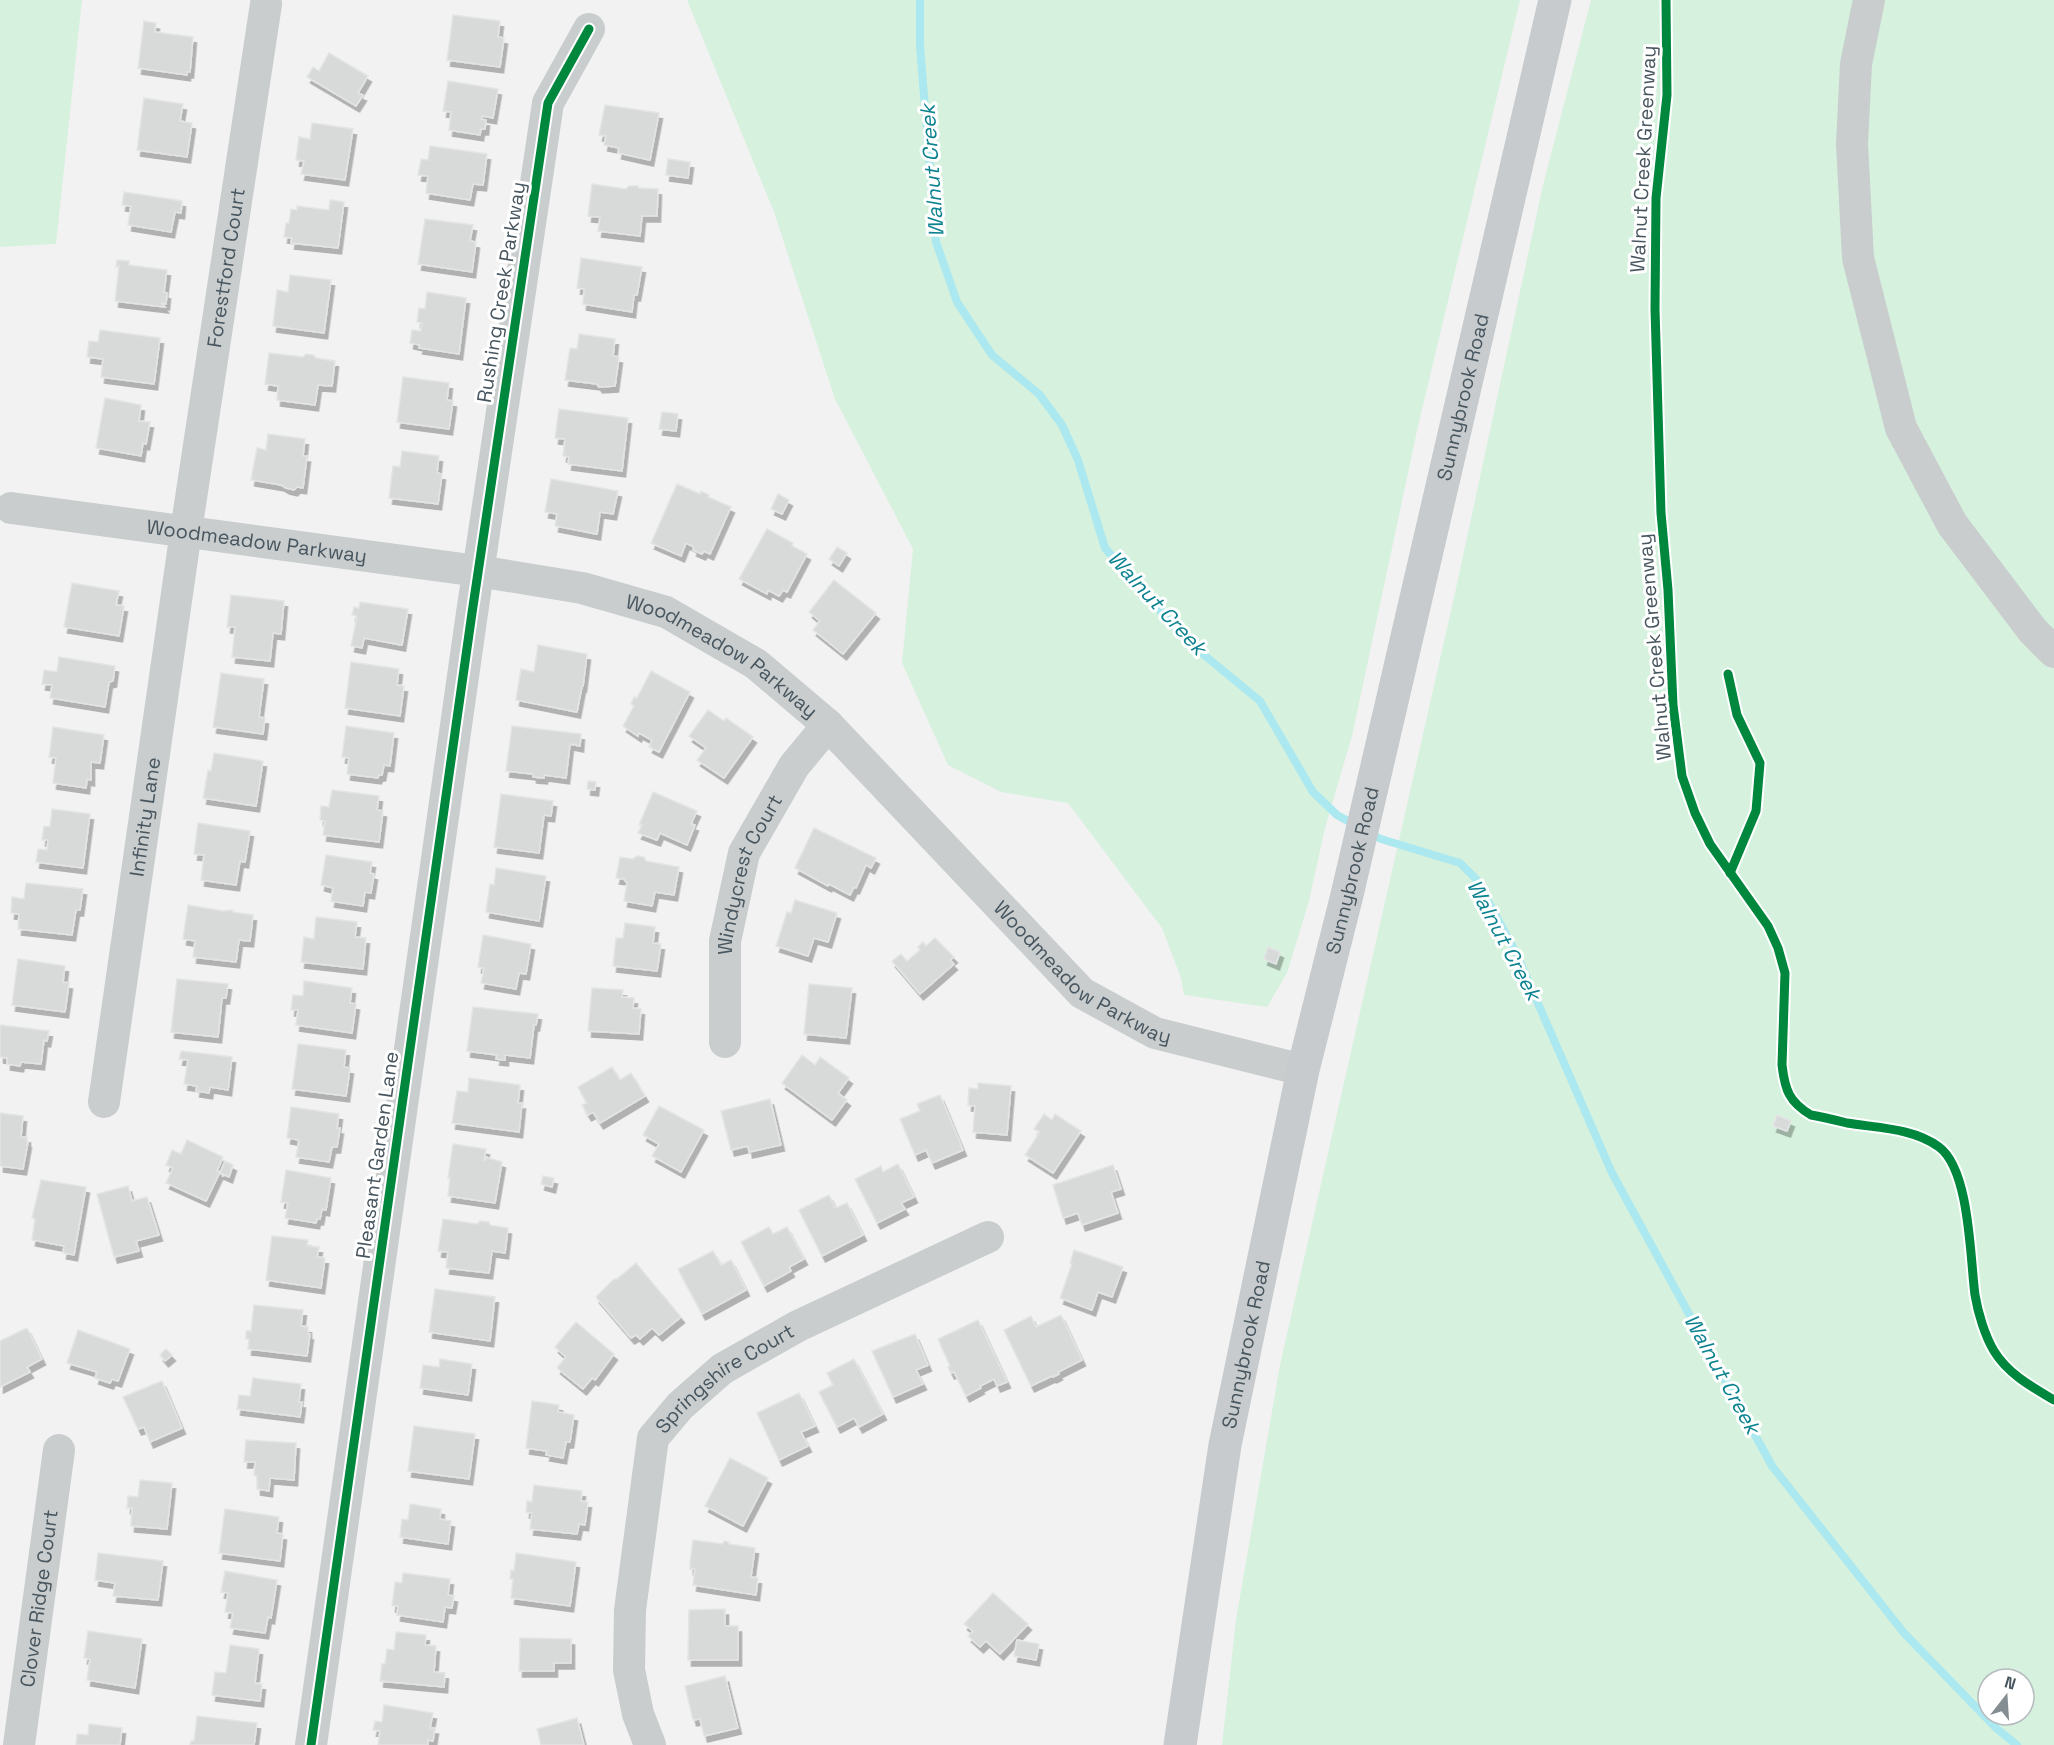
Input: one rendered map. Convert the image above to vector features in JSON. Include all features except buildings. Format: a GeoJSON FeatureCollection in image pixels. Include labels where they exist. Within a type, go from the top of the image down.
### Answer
{"type":"FeatureCollection","features":[{"type":"Feature","properties":{"kind":"main road","name":"Sunnybrook Road"},"geometry":{"type":"LineString","coordinates":[[1180,1745],[1225,1445],[1303,1070],[1347,895],[1555,0]]}},
{"type":"Feature","properties":{"kind":"street"},"geometry":{"type":"LineString","coordinates":[[1869,0],[1856,64],[1852,144],[1858,258],[1901,428],[1952,524],[2033,632],[2054,652]]}},
{"type":"Feature","properties":{"kind":"street","name":"Forestford Court"},"geometry":{"type":"LineString","coordinates":[[186,531],[266,4]]}},
{"type":"Feature","properties":{"kind":"street","name":"Rushing Creek Parkway"},"geometry":{"type":"LineString","coordinates":[[478,571],[548,103],[590,29]]}},
{"type":"Feature","properties":{"kind":"street","name":"Woodmeadow Parkway"},"geometry":{"type":"LineString","coordinates":[[11,508],[478,571],[582,588],[666,612],[756,664],[828,725],[1082,993],[1155,1033],[1303,1070]]}},
{"type":"Feature","properties":{"kind":"street","name":"Infinity Lane"},"geometry":{"type":"LineString","coordinates":[[104,1102],[186,531]]}},
{"type":"Feature","properties":{"kind":"street","name":"Pleasant Garden Lane"},"geometry":{"type":"LineString","coordinates":[[311,1745],[478,571]]}},
{"type":"Feature","properties":{"kind":"street","name":"Windycrest Court"},"geometry":{"type":"LineString","coordinates":[[725,1042],[725,940],[744,853],[795,766],[828,725]]}},
{"type":"Feature","properties":{"kind":"street","name":"Springshire Court"},"geometry":{"type":"LineString","coordinates":[[650,1745],[638,1714],[629,1670],[630,1610],[653,1438],[680,1406],[722,1369],[798,1326],[987,1237]]}},
{"type":"Feature","properties":{"kind":"street","name":"Clover Ridge Court"},"geometry":{"type":"LineString","coordinates":[[19,1745],[59,1450]]}},
{"type":"Feature","properties":{"kind":"green space"},"geometry":{"type":"Polygon","coordinates":[[[0,0],[82,0],[56,244],[0,247],[0,0]]]}},
{"type":"Feature","properties":{"kind":"green space"},"geometry":{"type":"Polygon","coordinates":[[[687,0],[1520,0],[1418,426],[1352,736],[1325,828],[1309,901],[1287,973],[1267,1007],[1184,995],[1181,978],[1162,928],[1068,803],[1001,792],[948,765],[902,663],[913,549],[835,399],[774,212],[687,0]]]}},
{"type":"Feature","properties":{"kind":"green space"},"geometry":{"type":"Polygon","coordinates":[[[1591,0],[2054,0],[2054,1745],[1222,1745],[1236,1620],[1280,1365],[1455,593],[1543,185],[1591,0]]]}},
{"type":"Feature","properties":{"kind":"waterway","name":"Walnut Creek"},"geometry":{"type":"LineString","coordinates":[[920,0],[920,46],[936,242],[957,302],[992,355],[1039,394],[1062,425],[1078,460],[1105,548],[1187,641],[1260,701],[1313,792],[1337,815],[1355,825]]}},
{"type":"Feature","properties":{"kind":"waterway","name":"Walnut Creek"},"geometry":{"type":"LineString","coordinates":[[1369,833],[1381,839],[1460,863],[1476,879],[1516,953],[1612,1173],[1772,1466],[1904,1633],[1996,1728],[2017,1745]]}},
{"type":"Feature","properties":{"kind":"cycle path","name":"Walnut Creek Greenway"},"geometry":{"type":"LineString","coordinates":[[1666,0],[1667,95],[1656,198],[1655,309],[1661,513],[1668,590],[1673,705],[1682,776],[1695,813],[1710,844],[1768,926],[1778,948],[1785,973],[1782,1065],[1789,1094],[1811,1115],[1907,1132],[1939,1147],[1949,1158],[1963,1194],[1975,1295],[1988,1338],[2006,1367],[2029,1385],[2054,1400]]}},
{"type":"Feature","properties":{"kind":"cycle path"},"geometry":{"type":"LineString","coordinates":[[311,1745],[472,613],[548,103],[589,29]]}},
{"type":"Feature","properties":{"kind":"cycle path"},"geometry":{"type":"LineString","coordinates":[[1728,674],[1737,715],[1760,763],[1756,811],[1730,873]]}}]}
